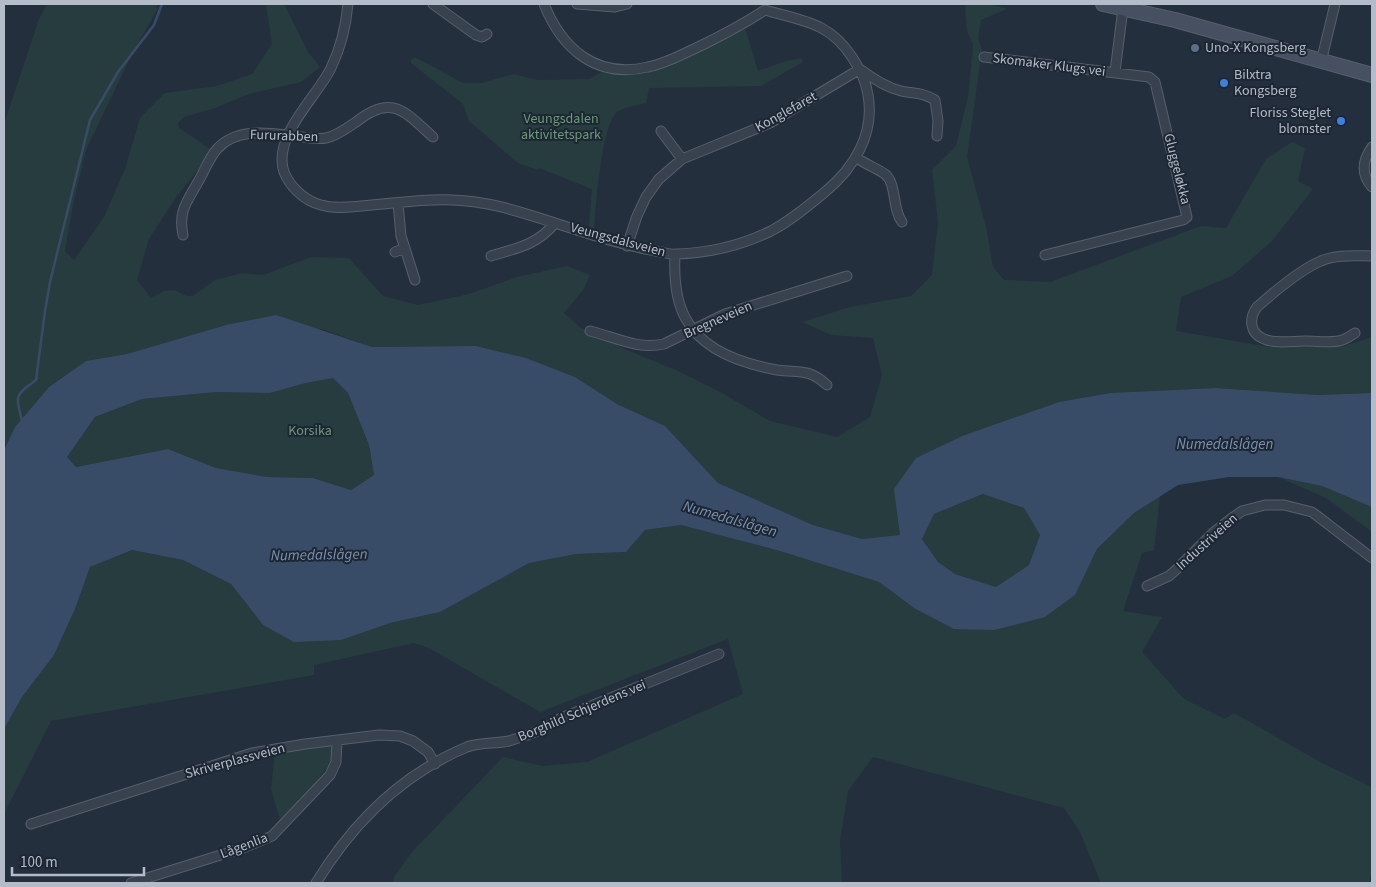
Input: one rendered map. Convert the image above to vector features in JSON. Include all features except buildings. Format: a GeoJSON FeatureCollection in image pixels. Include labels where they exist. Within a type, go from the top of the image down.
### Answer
{"type":"FeatureCollection","features":[{"type":"Feature","properties":{"kind":"main road"},"geometry":{"type":"LineString","coordinates":[[1104,4],[1175,20],[1372,75]]}},
{"type":"Feature","properties":{"kind":"street","name":"Veungsdalsveien"},"geometry":{"type":"LineString","coordinates":[[348,4],[342,40],[330,70],[288,135],[282,156],[285,174],[297,191],[308,200],[322,206],[340,208],[442,199],[474,201],[525,213],[627,246],[675,255],[714,250],[740,243],[771,230],[795,215],[828,190],[857,158],[870,119],[868,91],[860,69],[845,46],[825,29],[765,7],[750,21],[717,38],[659,64],[625,70],[600,66],[577,54],[558,33],[545,4]]}},
{"type":"Feature","properties":{"kind":"street"},"geometry":{"type":"LineString","coordinates":[[433,4],[476,35],[482,37],[487,34]]}},
{"type":"Feature","properties":{"kind":"street"},"geometry":{"type":"LineString","coordinates":[[577,4],[615,7],[627,4]]}},
{"type":"Feature","properties":{"kind":"street"},"geometry":{"type":"LineString","coordinates":[[1321,62],[1335,4]]}},
{"type":"Feature","properties":{"kind":"street"},"geometry":{"type":"LineString","coordinates":[[1115,72],[1123,8]]}},
{"type":"Feature","properties":{"kind":"street","name":"Skomaker Klugs vei"},"geometry":{"type":"LineString","coordinates":[[984,57],[1115,72]]}},
{"type":"Feature","properties":{"kind":"street","name":"Veungsdalsveien"},"geometry":{"type":"LineString","coordinates":[[860,69],[880,84],[903,91],[925,94],[935,100],[938,121],[937,136]]}},
{"type":"Feature","properties":{"kind":"street","name":"Konglefaret"},"geometry":{"type":"LineString","coordinates":[[627,246],[637,216],[646,198],[659,179],[682,159],[770,123],[860,69]]}},
{"type":"Feature","properties":{"kind":"street","name":"Gluggeløkka"},"geometry":{"type":"LineString","coordinates":[[1045,255],[1183,220],[1187,217],[1155,82],[1149,77],[1115,72]]}},
{"type":"Feature","properties":{"kind":"street","name":"Fururabben"},"geometry":{"type":"LineString","coordinates":[[182,235],[180,224],[184,206],[216,150],[231,138],[253,132],[326,138],[338,134],[366,113],[386,107],[406,112],[433,137]]}},
{"type":"Feature","properties":{"kind":"street"},"geometry":{"type":"LineString","coordinates":[[661,131],[682,159]]}},
{"type":"Feature","properties":{"kind":"street"},"geometry":{"type":"LineString","coordinates":[[1372,147],[1367,154],[1363,171],[1372,187]]}},
{"type":"Feature","properties":{"kind":"street"},"geometry":{"type":"LineString","coordinates":[[857,158],[886,175],[891,183],[897,215],[902,222]]}},
{"type":"Feature","properties":{"kind":"street"},"geometry":{"type":"LineString","coordinates":[[398,203],[401,236],[415,280]]}},
{"type":"Feature","properties":{"kind":"street","name":"Veungsdalsveien"},"geometry":{"type":"LineString","coordinates":[[491,256],[526,246],[540,238],[555,223]]}},
{"type":"Feature","properties":{"kind":"street"},"geometry":{"type":"LineString","coordinates":[[394,252],[405,248]]}},
{"type":"Feature","properties":{"kind":"street"},"geometry":{"type":"LineString","coordinates":[[675,255],[676,284],[679,300],[685,318],[693,330],[726,355],[777,370],[808,372],[827,385]]}},
{"type":"Feature","properties":{"kind":"street"},"geometry":{"type":"LineString","coordinates":[[1355,333],[1345,339],[1334,341],[1276,341],[1264,339],[1256,334],[1251,327],[1251,320],[1252,314],[1262,302],[1322,260],[1338,257],[1372,256]]}},
{"type":"Feature","properties":{"kind":"street","name":"Bregneveien"},"geometry":{"type":"LineString","coordinates":[[590,331],[640,346],[664,344],[725,314],[847,276]]}},
{"type":"Feature","properties":{"kind":"street","name":"Industriveien"},"geometry":{"type":"LineString","coordinates":[[1147,586],[1168,576],[1214,532],[1242,511],[1265,505],[1284,505],[1312,512],[1372,558]]}},
{"type":"Feature","properties":{"kind":"street","name":"Borghild Schjerdens vei"},"geometry":{"type":"LineString","coordinates":[[316,883],[332,856],[352,831],[382,801],[408,780],[436,764],[468,747],[508,741],[545,728],[561,718],[719,654]]}},
{"type":"Feature","properties":{"kind":"street","name":"Skriverplassveien"},"geometry":{"type":"LineString","coordinates":[[31,824],[252,754],[305,744],[379,735],[400,736],[421,746],[428,752],[436,764]]}},
{"type":"Feature","properties":{"kind":"street","name":"Lågenlia"},"geometry":{"type":"LineString","coordinates":[[131,883],[243,848],[272,836],[330,774],[336,762],[337,740]]}},
{"type":"Feature","properties":{"kind":"green space"},"geometry":{"type":"Polygon","coordinates":[[[47,4],[156,4],[157,10],[131,56],[86,150],[74,200],[65,251],[74,260],[104,217],[125,169],[140,118],[165,93],[217,86],[252,74],[272,44],[266,4],[284,4],[308,52],[320,67],[301,82],[249,94],[215,108],[184,117],[178,123],[179,128],[210,149],[210,155],[177,196],[149,239],[137,280],[151,298],[164,291],[174,290],[187,296],[193,296],[215,280],[242,273],[263,275],[311,257],[349,258],[383,296],[418,305],[469,294],[517,277],[567,266],[590,275],[583,290],[564,313],[581,328],[627,350],[676,370],[722,393],[770,421],[837,437],[870,417],[882,375],[873,338],[831,335],[802,322],[850,307],[911,296],[932,275],[938,222],[932,170],[956,146],[968,97],[973,45],[967,31],[965,4],[988,4],[1007,9],[981,20],[978,38],[982,50],[967,157],[986,227],[993,267],[1004,280],[1050,282],[1201,226],[1226,228],[1266,159],[1292,142],[1305,148],[1298,181],[1313,189],[1272,241],[1232,276],[1181,297],[1176,331],[1270,347],[1344,346],[1372,337],[1372,393],[1318,395],[1215,388],[1110,393],[1059,402],[962,436],[916,458],[900,535],[862,539],[813,525],[718,483],[665,426],[617,404],[575,377],[526,358],[476,346],[372,347],[322,329],[226,325],[127,354],[86,361],[49,387],[15,427],[4,450],[4,124],[39,19],[47,4]]]}},
{"type":"Feature","properties":{"kind":"green space","name":"Veungsdalen aktivitetspark"},"geometry":{"type":"Polygon","coordinates":[[[743,29],[746,31],[758,71],[786,61],[802,58],[803,62],[761,86],[649,88],[646,103],[627,107],[617,112],[607,133],[603,149],[594,229],[589,227],[592,189],[539,168],[538,170],[518,163],[469,121],[463,104],[411,63],[411,60],[415,57],[463,83],[481,83],[514,74],[537,80],[590,79],[603,71],[642,73],[661,69],[687,58],[743,29]]]}},
{"type":"Feature","properties":{"kind":"green space","name":"Korsika"},"geometry":{"type":"Polygon","coordinates":[[[333,378],[348,393],[369,445],[374,475],[351,490],[313,478],[267,477],[216,468],[168,449],[76,467],[67,457],[95,417],[142,399],[217,392],[270,393],[333,378]]]}},
{"type":"Feature","properties":{"kind":"green space"},"geometry":{"type":"Polygon","coordinates":[[[1278,477],[1322,486],[1372,507],[1372,532],[1326,498],[1278,477]]]}},
{"type":"Feature","properties":{"kind":"green space"},"geometry":{"type":"Polygon","coordinates":[[[984,494],[1024,508],[1040,535],[1029,565],[996,587],[955,574],[938,562],[922,539],[934,514],[984,494]]]}},
{"type":"Feature","properties":{"kind":"green space"},"geometry":{"type":"Polygon","coordinates":[[[1160,496],[1154,550],[1142,553],[1123,611],[1162,617],[1142,652],[1184,699],[1225,719],[1234,713],[1322,763],[1372,787],[1372,871],[1370,880],[1372,883],[1101,883],[1080,832],[1064,808],[873,757],[848,791],[840,841],[842,883],[393,883],[394,877],[412,852],[503,757],[543,766],[587,762],[743,694],[728,639],[540,712],[429,648],[414,643],[314,665],[314,675],[51,721],[4,814],[4,729],[22,697],[54,655],[75,609],[90,567],[132,550],[183,560],[231,584],[263,625],[390,623],[440,612],[528,563],[576,554],[626,552],[645,530],[681,525],[780,551],[879,582],[914,608],[1045,617],[1075,595],[1097,549],[1134,513],[1160,496]]]}},
{"type":"Feature","properties":{"kind":"green space"},"geometry":{"type":"Polygon","coordinates":[[[322,744],[329,746],[332,751],[330,763],[318,780],[280,820],[271,789],[275,752],[322,744]]]}},
{"type":"Feature","properties":{"kind":"water","name":"Numedalslågen"},"geometry":{"type":"Polygon","coordinates":[[[276,315],[372,347],[476,346],[526,358],[575,377],[617,404],[665,426],[718,483],[813,525],[862,539],[900,535],[894,489],[916,458],[962,436],[1059,402],[1110,393],[1215,388],[1318,395],[1372,393],[1372,507],[1322,486],[1278,477],[1229,477],[1178,485],[1134,513],[1097,549],[1075,595],[1045,617],[994,630],[954,629],[914,608],[879,582],[780,551],[681,525],[645,530],[626,552],[576,554],[529,563],[440,612],[390,623],[341,640],[294,642],[263,625],[231,584],[183,560],[132,550],[90,567],[75,609],[54,655],[22,697],[4,729],[4,450],[15,427],[49,387],[86,361],[127,354],[226,325],[276,315]],[[333,378],[270,393],[217,392],[142,399],[95,417],[67,457],[76,467],[168,449],[216,468],[267,477],[313,478],[351,490],[374,475],[369,445],[348,393],[333,378]],[[983,494],[934,514],[922,539],[938,562],[955,574],[996,587],[1029,565],[1040,535],[1024,508],[983,494]]]}},
{"type":"Feature","properties":{"kind":"waterway"},"geometry":{"type":"LineString","coordinates":[[22,421],[18,397],[20,393],[36,380],[50,282],[90,120],[118,72],[154,25],[162,4]]}},
{"type":"Feature","properties":{"kind":"place","name":"Uno-X Kongsberg"},"geometry":{"type":"Point","coordinates":[1195,48]}},
{"type":"Feature","properties":{"kind":"place","name":"Bilxtra Kongsberg"},"geometry":{"type":"Point","coordinates":[1224,83]}},
{"type":"Feature","properties":{"kind":"place","name":"Floriss Steglet blomster"},"geometry":{"type":"Point","coordinates":[1341,121]}}]}
